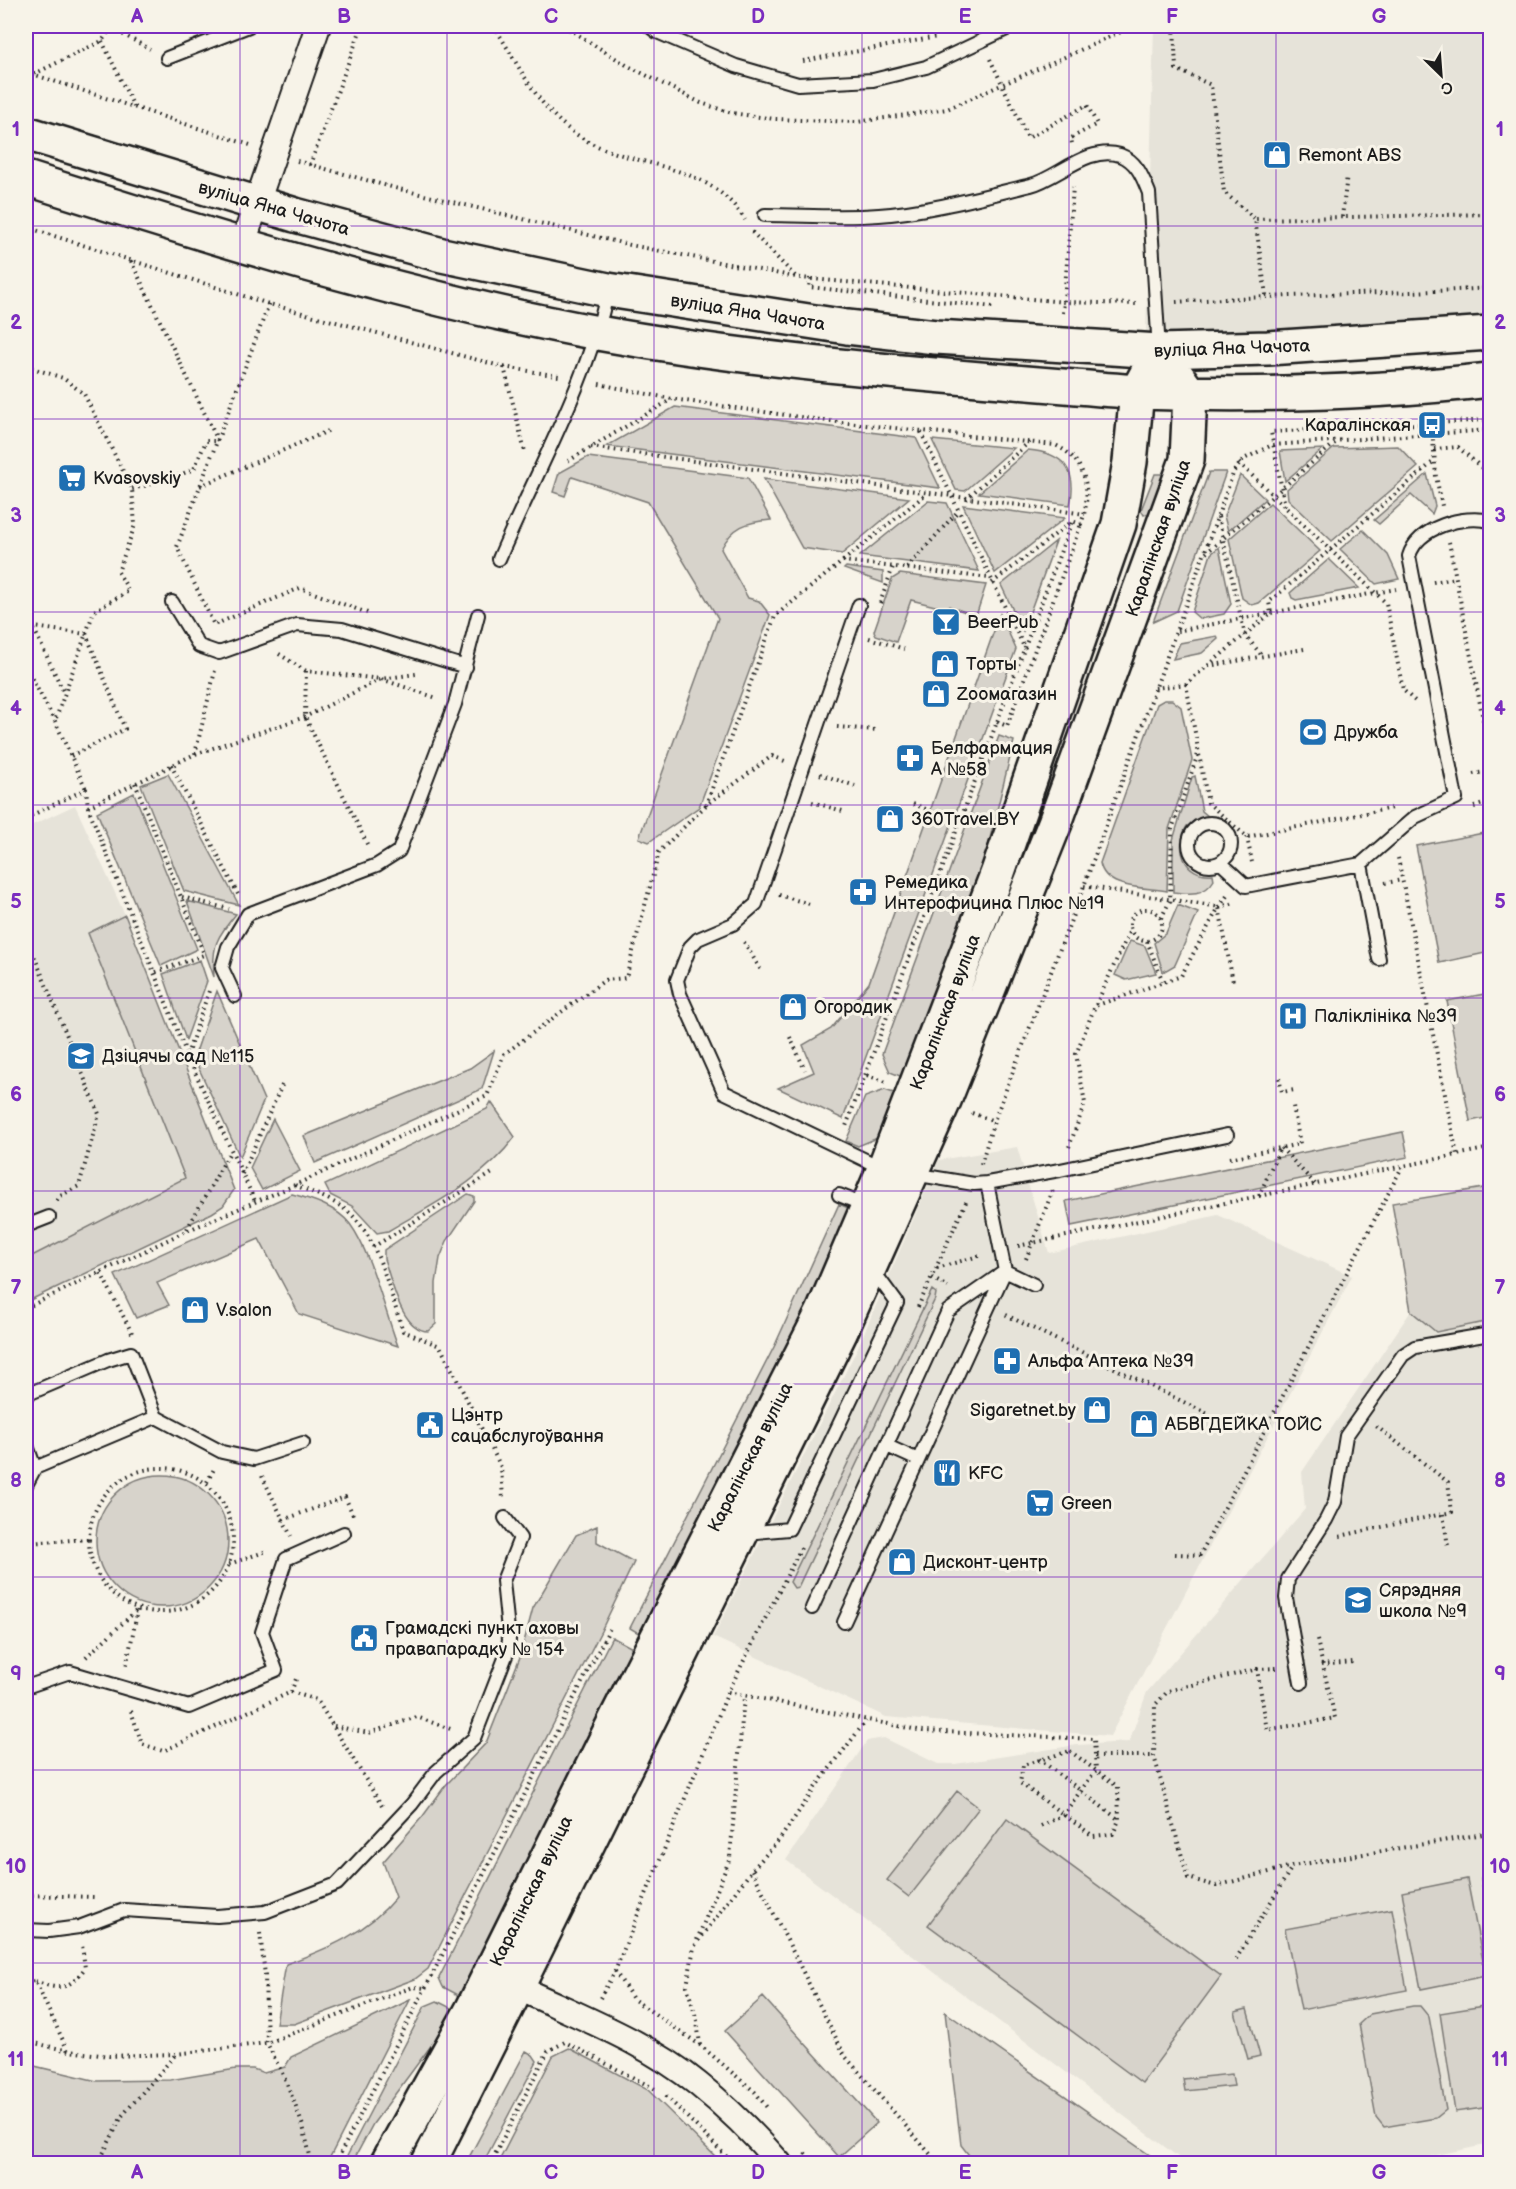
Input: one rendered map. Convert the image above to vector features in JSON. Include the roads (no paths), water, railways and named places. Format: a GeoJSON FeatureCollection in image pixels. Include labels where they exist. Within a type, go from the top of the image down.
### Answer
{"type":"FeatureCollection","features":[{"type":"Feature","properties":{"kind":"main road","name":"вуліца Яна Чачота"},"geometry":{"type":"LineString","coordinates":[[29,138],[442,255],[608,290],[808,321],[925,336],[1159,351],[1268,348],[1491,333]]}},
{"type":"Feature","properties":{"kind":"main road"},"geometry":{"type":"LineString","coordinates":[[26,178],[242,246],[429,297],[598,333],[773,359],[1137,392],[1190,394],[1428,387],[1491,380]]}},
{"type":"Feature","properties":{"kind":"main road"},"geometry":{"type":"LineString","coordinates":[[1159,351],[1190,394]]}},
{"type":"Feature","properties":{"kind":"main road","name":"Каралінская вуліца"},"geometry":{"type":"LineString","coordinates":[[387,2163],[503,1981],[741,1534],[870,1266],[898,1171],[998,872],[1119,524],[1130,462],[1137,392],[1159,351]]}},
{"type":"Feature","properties":{"kind":"main road","name":"Каралінская вуліца"},"geometry":{"type":"LineString","coordinates":[[428,2163],[503,1981],[618,1715],[823,1312],[898,1171],[944,1103],[1055,823],[1176,498],[1188,460],[1190,394]]}},
{"type":"Feature","properties":{"kind":"street"},"geometry":{"type":"LineString","coordinates":[[242,246],[318,26]]}},
{"type":"Feature","properties":{"kind":"street"},"geometry":{"type":"LineString","coordinates":[[503,1981],[623,2037],[673,2067],[706,2091],[757,2137],[780,2163]]}},
{"type":"Feature","properties":{"kind":"lane"},"geometry":{"type":"LineString","coordinates":[[167,58],[249,26]]}},
{"type":"Feature","properties":{"kind":"lane"},"geometry":{"type":"LineString","coordinates":[[648,26],[736,66],[798,84],[873,80],[927,67],[1013,26]]}},
{"type":"Feature","properties":{"kind":"lane"},"geometry":{"type":"LineString","coordinates":[[765,215],[878,215],[948,206],[1035,183],[1076,161],[1098,155],[1120,155],[1141,170],[1149,193],[1154,304],[1159,351]]}},
{"type":"Feature","properties":{"kind":"lane"},"geometry":{"type":"LineString","coordinates":[[499,559],[580,380],[598,333],[608,290]]}},
{"type":"Feature","properties":{"kind":"lane"},"geometry":{"type":"LineString","coordinates":[[1221,862],[1240,882],[1248,886],[1361,864],[1415,817],[1456,798],[1410,566],[1412,548],[1426,532],[1446,525],[1475,519],[1491,521]]}},
{"type":"Feature","properties":{"kind":"lane"},"geometry":{"type":"LineString","coordinates":[[172,602],[199,646],[219,653],[297,626],[342,629],[466,667]]}},
{"type":"Feature","properties":{"kind":"lane"},"geometry":{"type":"LineString","coordinates":[[859,605],[756,904],[733,924],[698,939],[690,947],[677,980],[680,994],[724,1092],[838,1147],[898,1171],[980,1183],[1060,1170],[1227,1136]]}},
{"type":"Feature","properties":{"kind":"lane"},"geometry":{"type":"LineString","coordinates":[[235,996],[222,968],[228,946],[248,914],[377,865],[399,851],[455,704],[478,615]]}},
{"type":"Feature","properties":{"kind":"lane"},"geometry":{"type":"LineString","coordinates":[[1361,864],[1379,959]]}},
{"type":"Feature","properties":{"kind":"lane"},"geometry":{"type":"LineString","coordinates":[[844,1622],[1005,1271],[1001,1250],[980,1183]]}},
{"type":"Feature","properties":{"kind":"lane"},"geometry":{"type":"LineString","coordinates":[[839,1195],[854,1201]]}},
{"type":"Feature","properties":{"kind":"lane"},"geometry":{"type":"LineString","coordinates":[[26,1226],[49,1217]]}},
{"type":"Feature","properties":{"kind":"lane"},"geometry":{"type":"LineString","coordinates":[[1005,1271],[1034,1285]]}},
{"type":"Feature","properties":{"kind":"lane"},"geometry":{"type":"LineString","coordinates":[[812,1608],[948,1311],[1005,1271]]}},
{"type":"Feature","properties":{"kind":"lane"},"geometry":{"type":"LineString","coordinates":[[1301,1683],[1286,1598],[1288,1579],[1335,1502],[1346,1436],[1403,1355],[1415,1347],[1491,1334]]}},
{"type":"Feature","properties":{"kind":"lane"},"geometry":{"type":"LineString","coordinates":[[26,1395],[108,1360],[131,1353],[156,1417],[222,1452],[254,1459],[303,1443]]}},
{"type":"Feature","properties":{"kind":"lane"},"geometry":{"type":"LineString","coordinates":[[26,1485],[35,1468],[156,1417]]}},
{"type":"Feature","properties":{"kind":"lane"},"geometry":{"type":"LineString","coordinates":[[26,1443],[35,1468]]}},
{"type":"Feature","properties":{"kind":"lane"},"geometry":{"type":"LineString","coordinates":[[887,1446],[918,1460]]}},
{"type":"Feature","properties":{"kind":"lane"},"geometry":{"type":"LineString","coordinates":[[26,1930],[49,1931],[79,1927],[124,1910],[217,1916],[265,1912],[336,1884],[393,1825],[436,1772],[474,1738],[507,1653],[509,1640],[502,1581],[520,1538],[505,1518]]}},
{"type":"Feature","properties":{"kind":"lane"},"geometry":{"type":"LineString","coordinates":[[26,1687],[70,1672],[189,1707],[276,1670],[262,1632],[286,1559],[344,1533]]}},
{"type":"Feature","properties":{"kind":"place","name":"Remont ABS"},"geometry":{"type":"Point","coordinates":[1277,155]}},
{"type":"Feature","properties":{"kind":"place","name":"Каралінская"},"geometry":{"type":"Point","coordinates":[1432,425]}},
{"type":"Feature","properties":{"kind":"place","name":"Kvasovskiy"},"geometry":{"type":"Point","coordinates":[72,478]}},
{"type":"Feature","properties":{"kind":"place","name":"BeerPub"},"geometry":{"type":"Point","coordinates":[946,622]}},
{"type":"Feature","properties":{"kind":"place","name":"Торты"},"geometry":{"type":"Point","coordinates":[945,664]}},
{"type":"Feature","properties":{"kind":"place","name":"Zooмагазин"},"geometry":{"type":"Point","coordinates":[936,694]}},
{"type":"Feature","properties":{"kind":"place","name":"Дружба"},"geometry":{"type":"Point","coordinates":[1313,732]}},
{"type":"Feature","properties":{"kind":"place","name":"Белфармация А №58"},"geometry":{"type":"Point","coordinates":[910,758]}},
{"type":"Feature","properties":{"kind":"place","name":"360Travel.BY"},"geometry":{"type":"Point","coordinates":[890,819]}},
{"type":"Feature","properties":{"kind":"place","name":"Ремедика Интерофицина Плюс №19"},"geometry":{"type":"Point","coordinates":[863,892]}},
{"type":"Feature","properties":{"kind":"place","name":"Огородик"},"geometry":{"type":"Point","coordinates":[793,1007]}},
{"type":"Feature","properties":{"kind":"place","name":"Паліклініка №39"},"geometry":{"type":"Point","coordinates":[1293,1016]}},
{"type":"Feature","properties":{"kind":"place","name":"Дзіцячы сад №115"},"geometry":{"type":"Point","coordinates":[81,1056]}},
{"type":"Feature","properties":{"kind":"place","name":"V.salon"},"geometry":{"type":"Point","coordinates":[195,1310]}},
{"type":"Feature","properties":{"kind":"place","name":"Альфа Аптека №39"},"geometry":{"type":"Point","coordinates":[1007,1361]}},
{"type":"Feature","properties":{"kind":"place","name":"Sigaretnet.by"},"geometry":{"type":"Point","coordinates":[1097,1410]}},
{"type":"Feature","properties":{"kind":"place","name":"АБВГДЕЙКА ТОЙС"},"geometry":{"type":"Point","coordinates":[1144,1424]}},
{"type":"Feature","properties":{"kind":"place","name":"Цэнтр сацабслугоўвання"},"geometry":{"type":"Point","coordinates":[430,1425]}},
{"type":"Feature","properties":{"kind":"place","name":"KFC"},"geometry":{"type":"Point","coordinates":[947,1473]}},
{"type":"Feature","properties":{"kind":"place","name":"Green"},"geometry":{"type":"Point","coordinates":[1040,1503]}},
{"type":"Feature","properties":{"kind":"place","name":"Дисконт-центр"},"geometry":{"type":"Point","coordinates":[902,1562]}},
{"type":"Feature","properties":{"kind":"place","name":"Сярэдняя школа №9"},"geometry":{"type":"Point","coordinates":[1358,1600]}},
{"type":"Feature","properties":{"kind":"place","name":"Грамадскі пункт аховы правапарадку № 154"},"geometry":{"type":"Point","coordinates":[364,1638]}}]}
